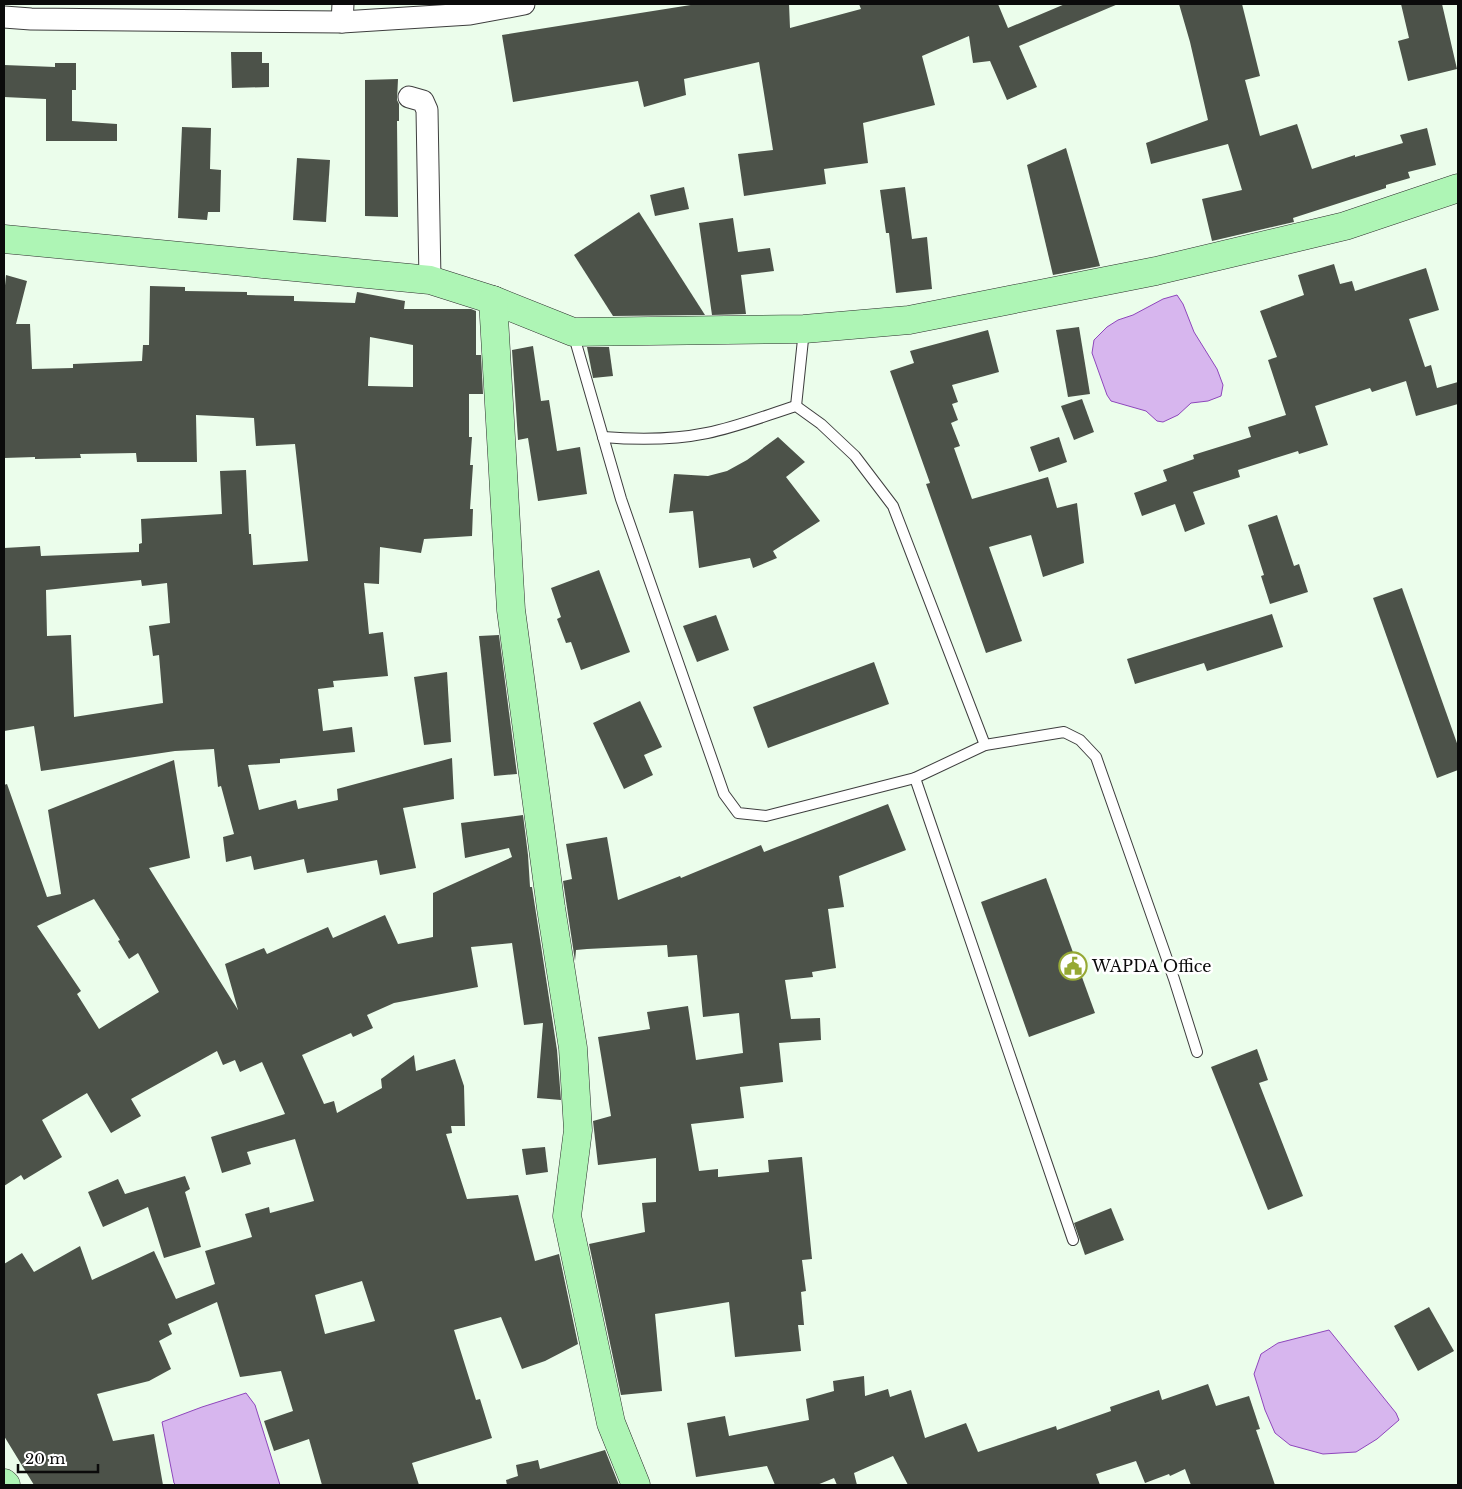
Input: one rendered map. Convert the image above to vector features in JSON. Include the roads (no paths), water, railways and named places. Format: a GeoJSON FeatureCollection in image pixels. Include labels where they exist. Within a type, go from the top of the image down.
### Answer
{"type":"FeatureCollection","features":[{"type":"Feature","properties":{"kind":"street"},"geometry":{"type":"LineString","coordinates":[[4,17],[31,19],[342,13],[470,14],[524,4]]}},
{"type":"Feature","properties":{"kind":"street"},"geometry":{"type":"LineString","coordinates":[[409,97],[423,102],[428,110],[430,280]]}},
{"type":"Feature","properties":{"kind":"street"},"geometry":{"type":"LineString","coordinates":[[4,239],[430,280],[493,300],[572,332],[804,329],[909,320],[1156,272],[1345,226],[1458,188]]}},
{"type":"Feature","properties":{"kind":"street"},"geometry":{"type":"LineString","coordinates":[[493,300],[510,610],[551,908],[573,1048],[578,1130],[567,1216],[611,1423],[636,1485]]}},
{"type":"Feature","properties":{"kind":"lane"},"geometry":{"type":"LineString","coordinates":[[796,406],[804,329]]}},
{"type":"Feature","properties":{"kind":"lane"},"geometry":{"type":"LineString","coordinates":[[572,332],[620,499],[724,794],[738,813],[766,816],[915,778],[985,745],[1064,732],[1080,740],[1096,756],[1174,979],[1197,1052]]}},
{"type":"Feature","properties":{"kind":"lane"},"geometry":{"type":"LineString","coordinates":[[603,438],[640,440],[693,436],[709,433],[796,406]]}},
{"type":"Feature","properties":{"kind":"lane"},"geometry":{"type":"LineString","coordinates":[[796,406],[821,424],[855,456],[893,506],[985,745]]}},
{"type":"Feature","properties":{"kind":"lane"},"geometry":{"type":"LineString","coordinates":[[915,778],[1073,1240]]}},
{"type":"Feature","properties":{"kind":"place","name":"WAPDA Office"},"geometry":{"type":"Point","coordinates":[1073,966]}}]}
